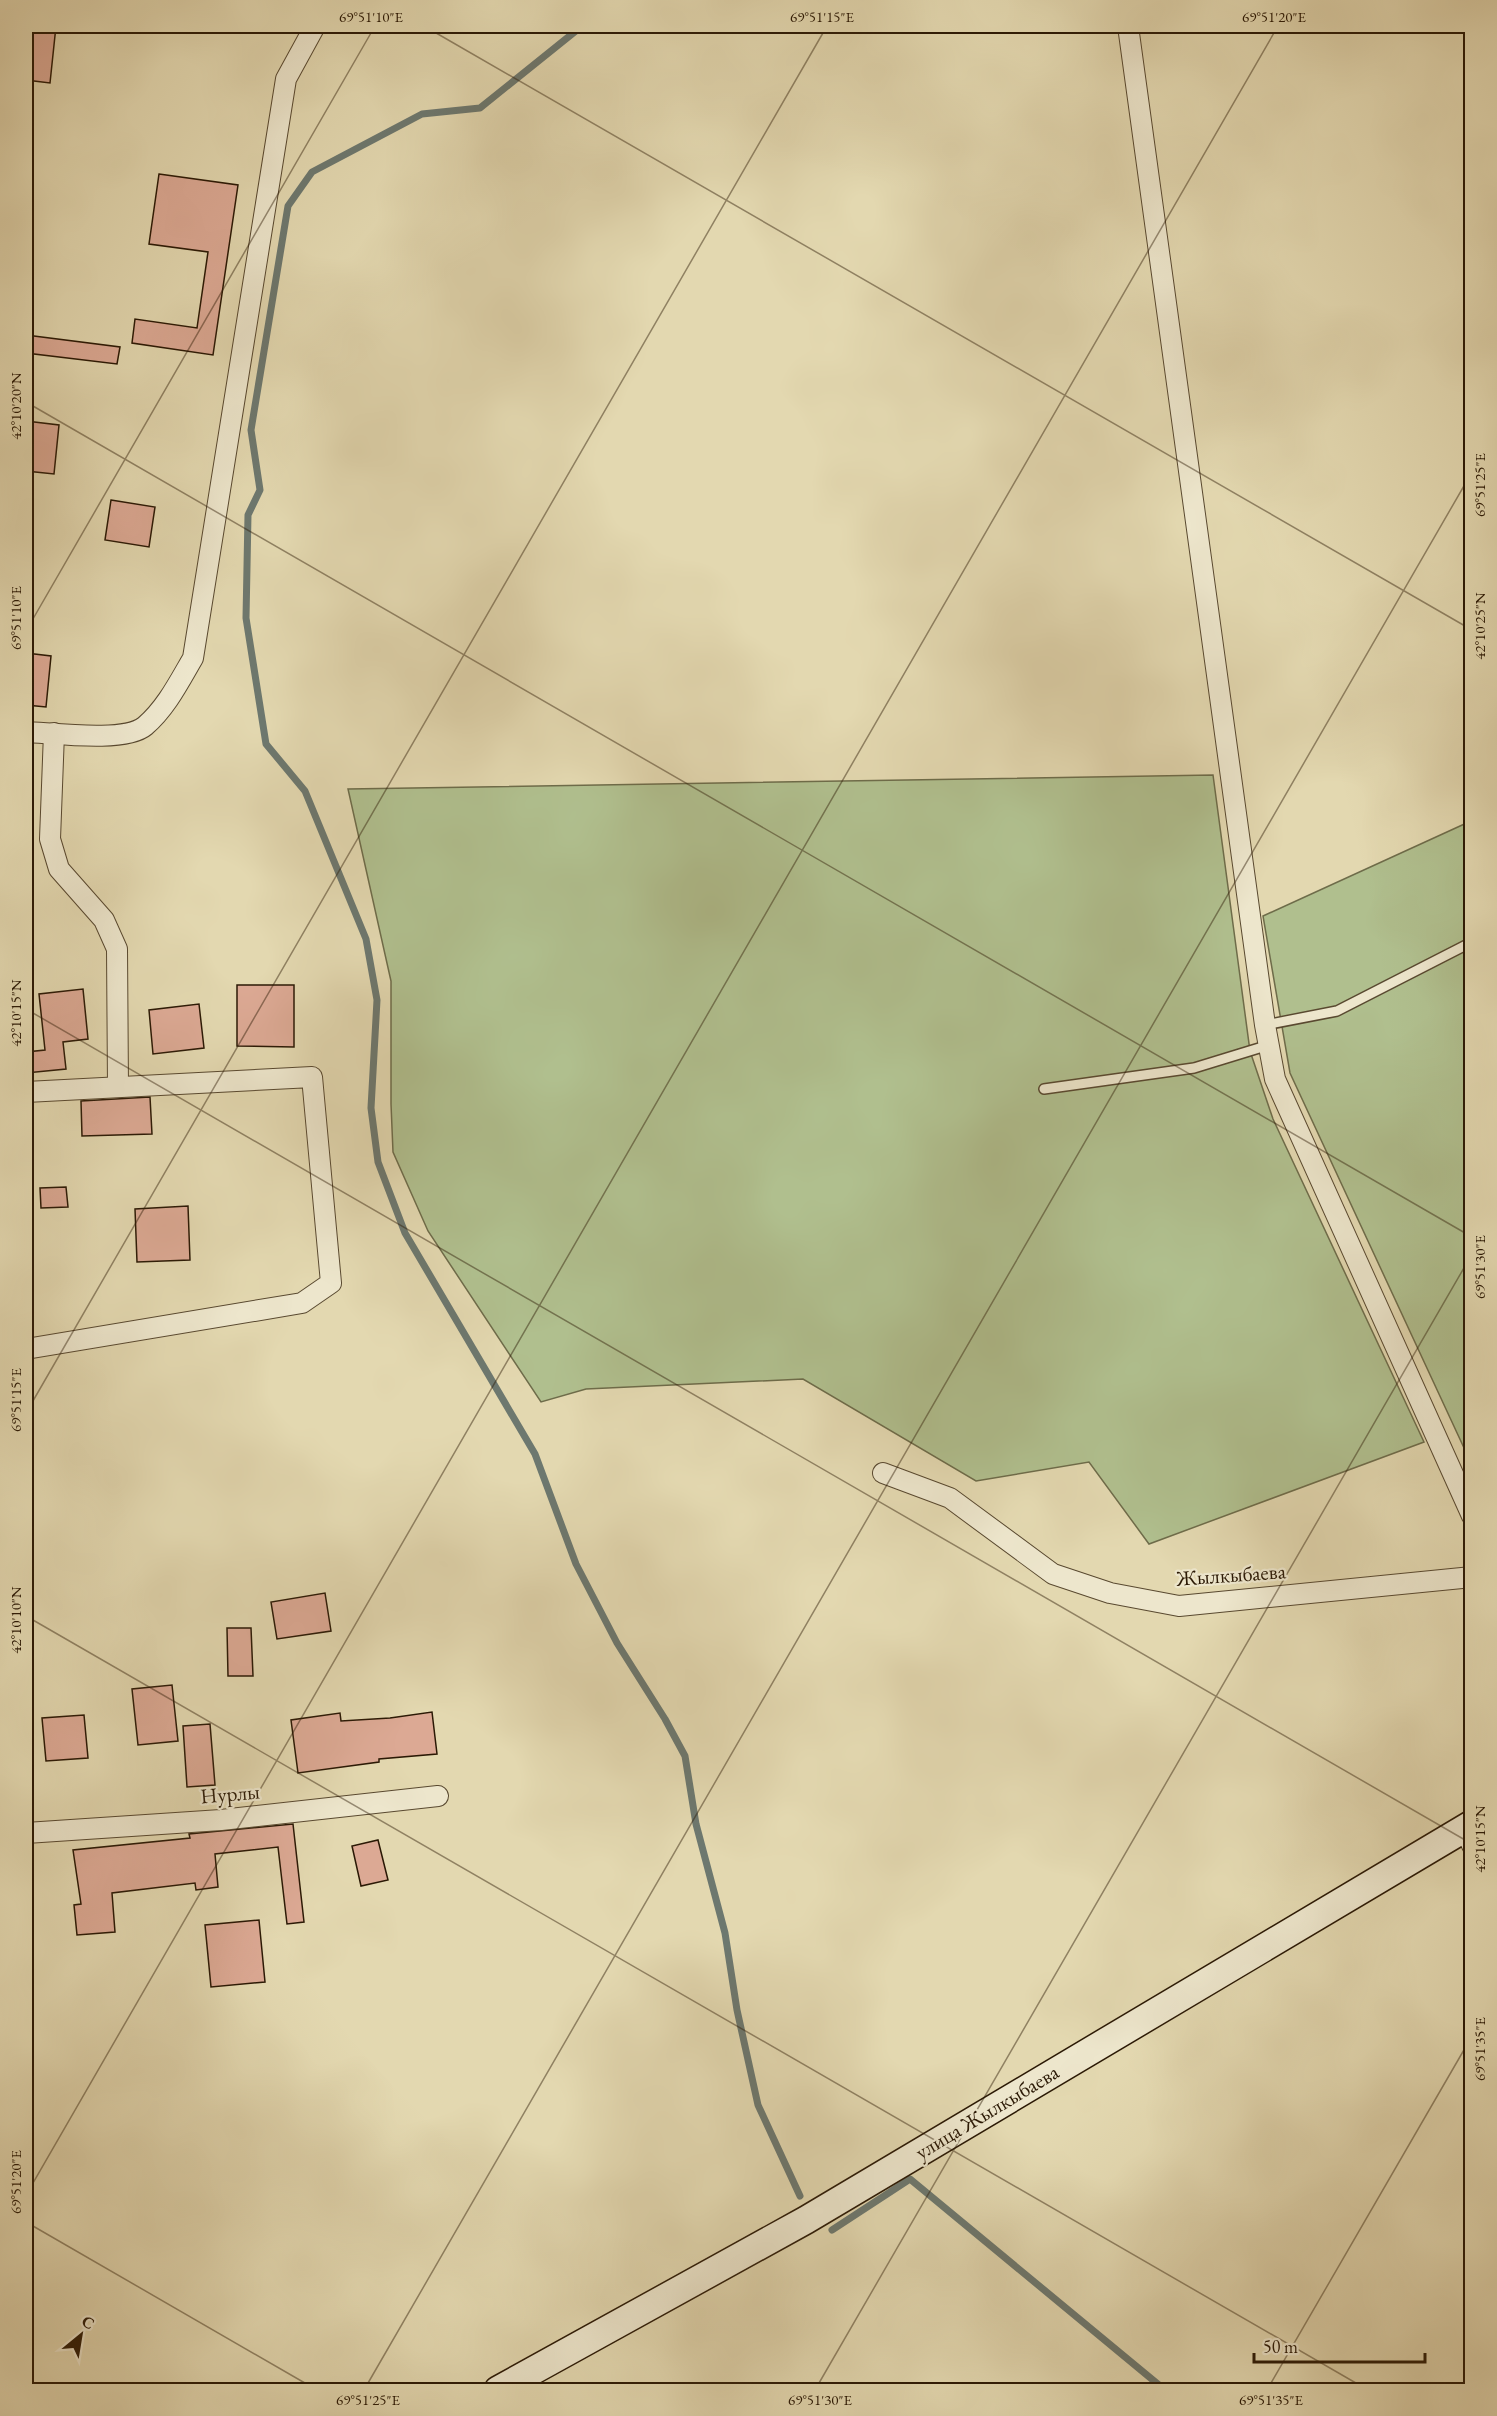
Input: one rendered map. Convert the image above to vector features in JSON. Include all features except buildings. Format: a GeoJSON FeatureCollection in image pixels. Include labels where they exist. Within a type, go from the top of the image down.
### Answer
{"type":"FeatureCollection","features":[{"type":"Feature","properties":{"kind":"main road","name":"улица Жылкыбаева"},"geometry":{"type":"LineString","coordinates":[[498,2391],[806,2220],[1469,1832]]}},
{"type":"Feature","properties":{"kind":"street"},"geometry":{"type":"LineString","coordinates":[[26,732],[111,736],[143,728],[169,699],[193,658],[286,79],[315,26]]}},
{"type":"Feature","properties":{"kind":"street"},"geometry":{"type":"LineString","coordinates":[[1128,26],[1265,1025],[1275,1078],[1472,1516]]}},
{"type":"Feature","properties":{"kind":"street"},"geometry":{"type":"LineString","coordinates":[[54,733],[50,839],[59,870],[104,920],[117,949],[118,1087]]}},
{"type":"Feature","properties":{"kind":"street"},"geometry":{"type":"LineString","coordinates":[[26,1092],[312,1077],[331,1283],[302,1303],[26,1349]]}},
{"type":"Feature","properties":{"kind":"street","name":"Жылкыбаева"},"geometry":{"type":"LineString","coordinates":[[883,1473],[951,1498],[1053,1574],[1110,1593],[1179,1606],[1472,1577]]}},
{"type":"Feature","properties":{"kind":"street","name":"Нурлы"},"geometry":{"type":"LineString","coordinates":[[26,1833],[221,1820],[438,1796]]}},
{"type":"Feature","properties":{"kind":"lane"},"geometry":{"type":"LineString","coordinates":[[1265,1025],[1337,1011],[1472,942]]}},
{"type":"Feature","properties":{"kind":"lane"},"geometry":{"type":"LineString","coordinates":[[1044,1089],[1194,1068],[1269,1045]]}},
{"type":"Feature","properties":{"kind":"green space"},"geometry":{"type":"Polygon","coordinates":[[[1213,775],[1250,1051],[1273,1119],[1424,1442],[1149,1544],[1089,1462],[976,1481],[803,1379],[586,1389],[541,1402],[428,1231],[393,1152],[391,981],[348,789],[1213,775]]]}},
{"type":"Feature","properties":{"kind":"green space"},"geometry":{"type":"Polygon","coordinates":[[[1471,821],[1471,1463],[1290,1073],[1263,916],[1471,821]]]}},
{"type":"Feature","properties":{"kind":"waterway"},"geometry":{"type":"LineString","coordinates":[[582,26],[480,108],[422,114],[312,172],[288,206],[251,430],[260,490],[248,515],[246,618],[266,744],[305,791],[366,939],[377,1000],[371,1108],[378,1162],[405,1233],[535,1454],[576,1564],[617,1643],[665,1719],[685,1756],[696,1824],[725,1933],[737,2010],[758,2105],[800,2196]]}},
{"type":"Feature","properties":{"kind":"waterway"},"geometry":{"type":"LineString","coordinates":[[832,2230],[910,2179],[1165,2390]]}}]}
